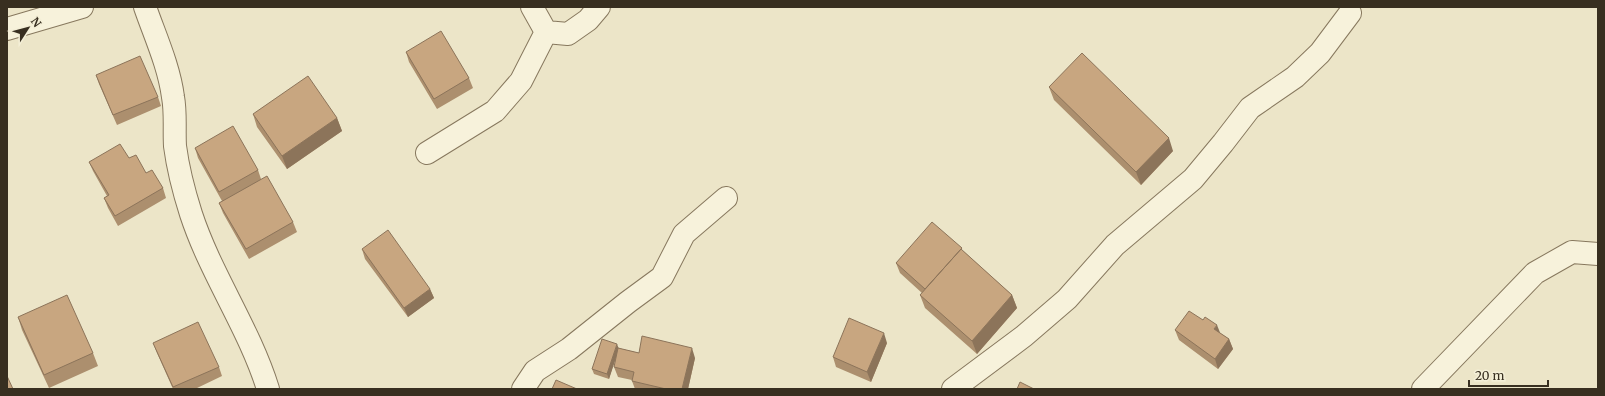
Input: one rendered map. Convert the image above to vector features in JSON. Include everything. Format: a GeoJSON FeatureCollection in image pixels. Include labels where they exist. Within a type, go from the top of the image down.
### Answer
{"type":"FeatureCollection","features":[{"type":"Feature","properties":{"kind":"street"},"geometry":{"type":"LineString","coordinates":[[7,29],[82,7]]}},
{"type":"Feature","properties":{"kind":"street"},"geometry":{"type":"LineString","coordinates":[[145,7],[167,70],[173,97],[175,145],[181,177],[191,214],[210,263],[261,367],[268,389]]}},
{"type":"Feature","properties":{"kind":"street"},"geometry":{"type":"LineString","coordinates":[[532,7],[546,32]]}},
{"type":"Feature","properties":{"kind":"street"},"geometry":{"type":"LineString","coordinates":[[546,32],[568,34],[588,20],[599,7]]}},
{"type":"Feature","properties":{"kind":"street"},"geometry":{"type":"LineString","coordinates":[[953,389],[1024,336],[1067,299],[1115,245],[1193,179],[1223,144],[1250,108],[1295,77],[1320,53],[1350,12]]}},
{"type":"Feature","properties":{"kind":"street"},"geometry":{"type":"LineString","coordinates":[[427,153],[495,112],[521,81],[546,32]]}},
{"type":"Feature","properties":{"kind":"street"},"geometry":{"type":"LineString","coordinates":[[523,389],[535,371],[569,350],[628,302],[662,277],[684,234],[726,198]]}},
{"type":"Feature","properties":{"kind":"street"},"geometry":{"type":"LineString","coordinates":[[1423,389],[1535,273],[1572,252],[1598,254]]}},
{"type":"Feature","properties":{"kind":"building"},"geometry":{"type":"Polygon","coordinates":[[[441,31],[469,78],[434,99],[406,52],[441,31]]]}},
{"type":"Feature","properties":{"kind":"building"},"geometry":{"type":"Polygon","coordinates":[[[1082,53],[1169,138],[1136,172],[1049,87],[1082,53]]]}},
{"type":"Feature","properties":{"kind":"building"},"geometry":{"type":"Polygon","coordinates":[[[140,56],[158,97],[113,115],[96,75],[140,56]]]}},
{"type":"Feature","properties":{"kind":"building"},"geometry":{"type":"Polygon","coordinates":[[[308,76],[337,118],[282,156],[253,114],[308,76]]]}},
{"type":"Feature","properties":{"kind":"building"},"geometry":{"type":"Polygon","coordinates":[[[233,126],[258,170],[219,192],[195,148],[233,126]]]}},
{"type":"Feature","properties":{"kind":"building"},"geometry":{"type":"Polygon","coordinates":[[[120,144],[129,158],[136,155],[146,173],[152,170],[163,188],[115,216],[104,198],[109,195],[89,162],[120,144]]]}},
{"type":"Feature","properties":{"kind":"building"},"geometry":{"type":"Polygon","coordinates":[[[267,176],[293,222],[246,249],[219,203],[267,176]]]}},
{"type":"Feature","properties":{"kind":"building"},"geometry":{"type":"Polygon","coordinates":[[[932,222],[962,248],[925,289],[896,263],[932,222]]]}},
{"type":"Feature","properties":{"kind":"building"},"geometry":{"type":"Polygon","coordinates":[[[388,230],[430,289],[404,308],[362,249],[388,230]]]}},
{"type":"Feature","properties":{"kind":"building"},"geometry":{"type":"Polygon","coordinates":[[[961,249],[1012,295],[972,341],[920,295],[961,249]]]}},
{"type":"Feature","properties":{"kind":"building"},"geometry":{"type":"Polygon","coordinates":[[[67,295],[93,353],[44,375],[18,317],[67,295]]]}},
{"type":"Feature","properties":{"kind":"building"},"geometry":{"type":"Polygon","coordinates":[[[1189,311],[1203,320],[1205,317],[1217,325],[1214,329],[1229,339],[1215,359],[1175,330],[1189,311]]]}},
{"type":"Feature","properties":{"kind":"building"},"geometry":{"type":"Polygon","coordinates":[[[849,318],[884,333],[867,372],[833,357],[849,318]]]}},
{"type":"Feature","properties":{"kind":"building"},"geometry":{"type":"Polygon","coordinates":[[[198,322],[219,367],[173,387],[153,343],[198,322]]]}},
{"type":"Feature","properties":{"kind":"building"},"geometry":{"type":"Polygon","coordinates":[[[642,336],[692,348],[682,389],[666,389],[632,381],[634,372],[614,367],[618,348],[639,353],[642,336]]]}},
{"type":"Feature","properties":{"kind":"building"},"geometry":{"type":"Polygon","coordinates":[[[602,339],[617,344],[607,374],[592,369],[602,339]]]}},
{"type":"Feature","properties":{"kind":"building"},"geometry":{"type":"Polygon","coordinates":[[[7,376],[13,389],[7,389],[7,376]]]}},
{"type":"Feature","properties":{"kind":"building"},"geometry":{"type":"Polygon","coordinates":[[[556,380],[577,389],[552,389],[556,380]]]}},
{"type":"Feature","properties":{"kind":"building"},"geometry":{"type":"Polygon","coordinates":[[[1020,382],[1034,389],[1017,389],[1020,382]]]}}]}
